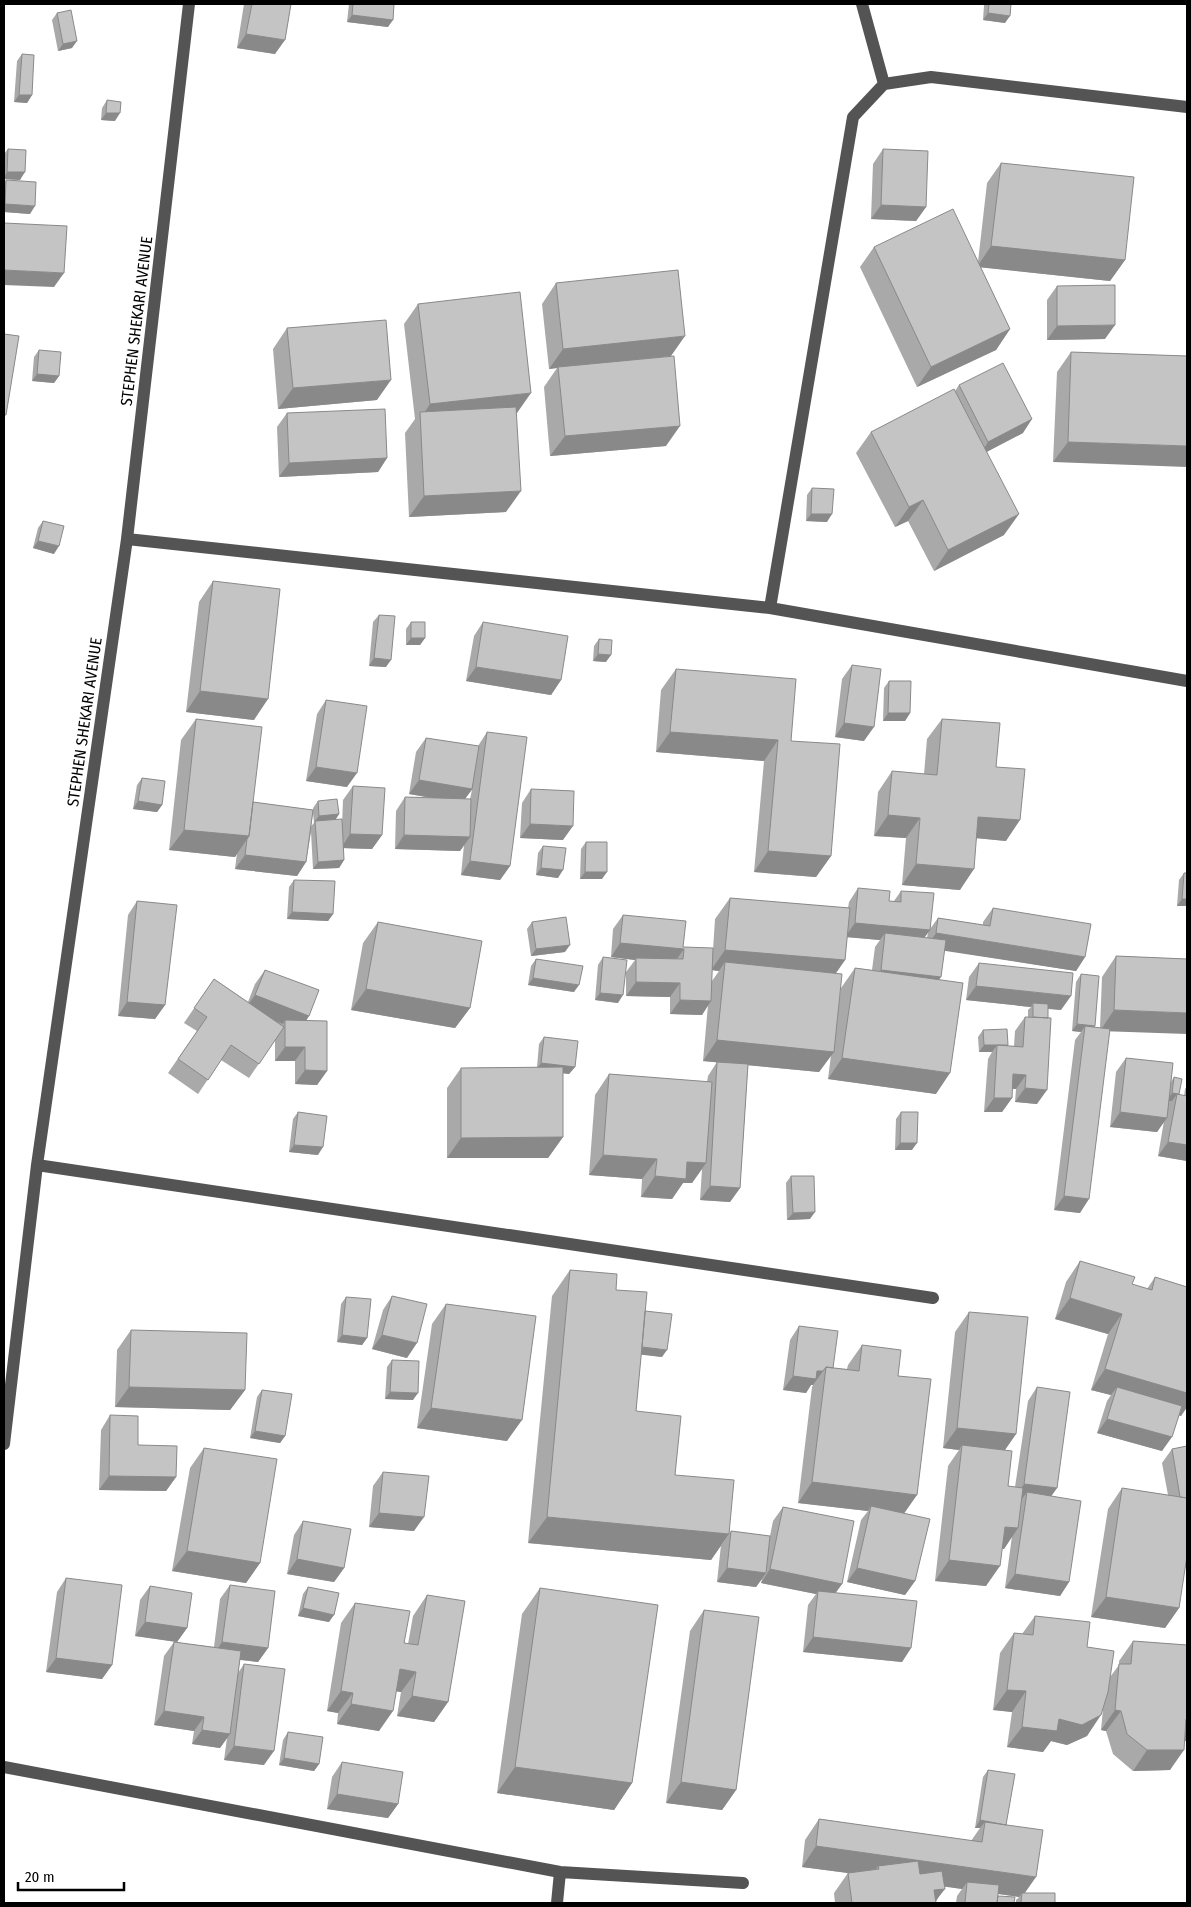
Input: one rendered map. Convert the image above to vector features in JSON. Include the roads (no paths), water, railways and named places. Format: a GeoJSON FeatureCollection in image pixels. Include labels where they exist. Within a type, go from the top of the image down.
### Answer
{"type":"FeatureCollection","features":[{"type":"Feature","properties":{"kind":"street","name":"STEPHEN SHEKARI AVENUE"},"geometry":{"type":"LineString","coordinates":[[4,1444],[37,1164],[126,539],[189,4]]}},
{"type":"Feature","properties":{"kind":"street"},"geometry":{"type":"LineString","coordinates":[[862,4],[884,84]]}},
{"type":"Feature","properties":{"kind":"street"},"geometry":{"type":"LineString","coordinates":[[770,608],[853,117],[884,84],[931,77],[1187,107]]}},
{"type":"Feature","properties":{"kind":"street"},"geometry":{"type":"LineString","coordinates":[[126,539],[770,608],[1187,681]]}},
{"type":"Feature","properties":{"kind":"street"},"geometry":{"type":"LineString","coordinates":[[37,1164],[933,1298]]}},
{"type":"Feature","properties":{"kind":"street"},"geometry":{"type":"LineString","coordinates":[[4,1768],[560,1872],[743,1884]]}},
{"type":"Feature","properties":{"kind":"street"},"geometry":{"type":"LineString","coordinates":[[558,1903],[560,1872]]}}]}
